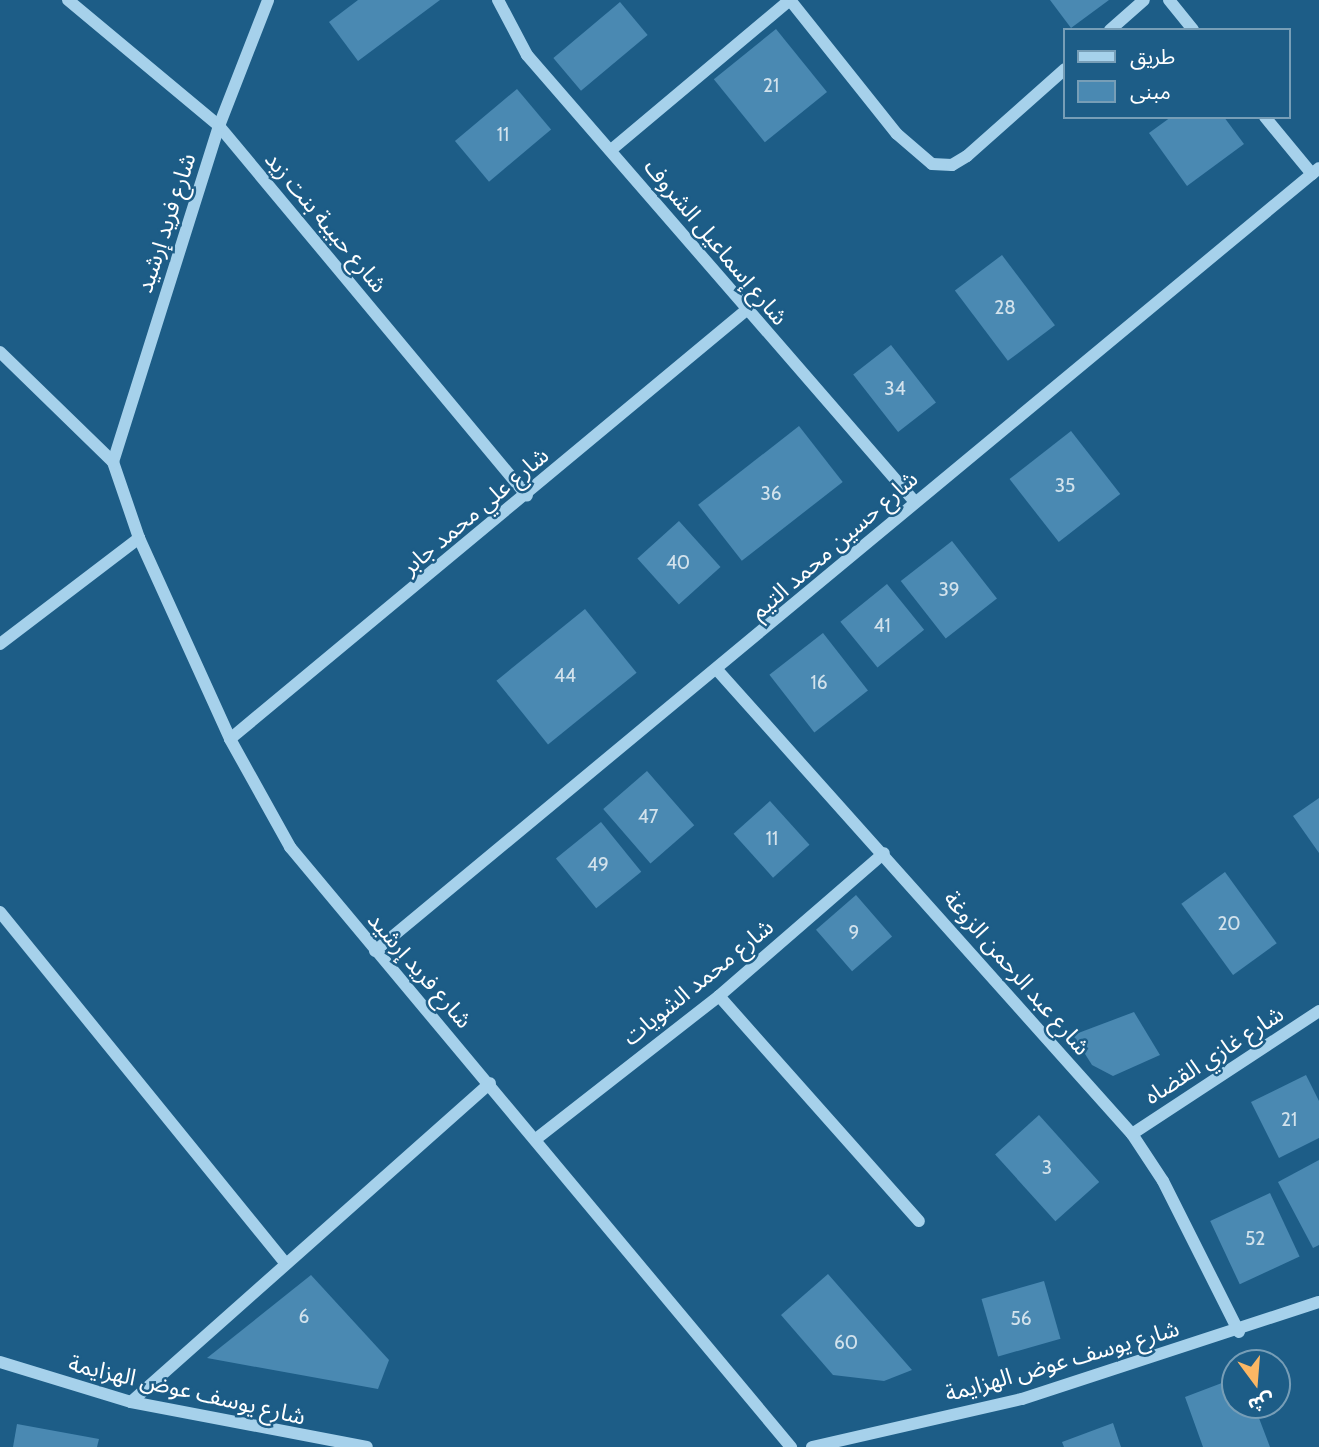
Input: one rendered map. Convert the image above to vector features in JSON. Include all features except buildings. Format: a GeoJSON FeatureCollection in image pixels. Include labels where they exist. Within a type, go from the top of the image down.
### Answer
{"type":"FeatureCollection","features":[{"type":"Feature","properties":{"kind":"street","name":"شارع حبيبة بنت زيد"},"geometry":{"type":"LineString","coordinates":[[68,0],[219,126],[527,496]]}},
{"type":"Feature","properties":{"kind":"street","name":"شارع فريد إرشيد"},"geometry":{"type":"LineString","coordinates":[[113,462],[219,126],[268,0]]}},
{"type":"Feature","properties":{"kind":"street","name":"شارع إسماعيل الشروف"},"geometry":{"type":"LineString","coordinates":[[498,0],[527,55],[611,150],[744,312],[915,502]]}},
{"type":"Feature","properties":{"kind":"street"},"geometry":{"type":"LineString","coordinates":[[611,150],[790,0],[897,134],[932,164],[952,165],[967,156],[1064,70]]}},
{"type":"Feature","properties":{"kind":"street"},"geometry":{"type":"LineString","coordinates":[[1112,28],[1144,0]]}},
{"type":"Feature","properties":{"kind":"street"},"geometry":{"type":"LineString","coordinates":[[1169,0],[1191,28]]}},
{"type":"Feature","properties":{"kind":"street"},"geometry":{"type":"LineString","coordinates":[[1267,119],[1315,171]]}},
{"type":"Feature","properties":{"kind":"street","name":"شارع حسين محمد التيم"},"geometry":{"type":"LineString","coordinates":[[375,951],[719,673],[915,502],[1315,171]]}},
{"type":"Feature","properties":{"kind":"street","name":"شارع علي محمد جابر"},"geometry":{"type":"LineString","coordinates":[[230,738],[527,496],[744,312]]}},
{"type":"Feature","properties":{"kind":"street","name":"شارع فريد إرشيد"},"geometry":{"type":"LineString","coordinates":[[0,352],[113,462],[139,538],[230,738],[290,847],[375,951],[490,1083],[791,1447]]}},
{"type":"Feature","properties":{"kind":"street"},"geometry":{"type":"LineString","coordinates":[[0,644],[139,538]]}},
{"type":"Feature","properties":{"kind":"street","name":"شارع عبد الرحمن الزوغة"},"geometry":{"type":"LineString","coordinates":[[719,673],[884,853],[1132,1134],[1169,1192],[1239,1332]]}},
{"type":"Feature","properties":{"kind":"street","name":"شارع محمد الشويات"},"geometry":{"type":"LineString","coordinates":[[536,1139],[719,996],[884,853]]}},
{"type":"Feature","properties":{"kind":"street"},"geometry":{"type":"LineString","coordinates":[[0,912],[284,1262]]}},
{"type":"Feature","properties":{"kind":"street"},"geometry":{"type":"LineString","coordinates":[[719,996],[919,1221]]}},
{"type":"Feature","properties":{"kind":"street","name":"شارع غازي القضاه"},"geometry":{"type":"LineString","coordinates":[[1132,1134],[1319,1012]]}},
{"type":"Feature","properties":{"kind":"street"},"geometry":{"type":"LineString","coordinates":[[131,1402],[284,1262],[490,1083]]}},
{"type":"Feature","properties":{"kind":"street","name":"شارع يوسف عوض الهزايمة"},"geometry":{"type":"LineString","coordinates":[[812,1447],[1022,1399],[1239,1332],[1319,1302]]}},
{"type":"Feature","properties":{"kind":"street","name":"شارع يوسف عوض الهزايمة"},"geometry":{"type":"LineString","coordinates":[[0,1362],[131,1402],[367,1447]]}}]}
